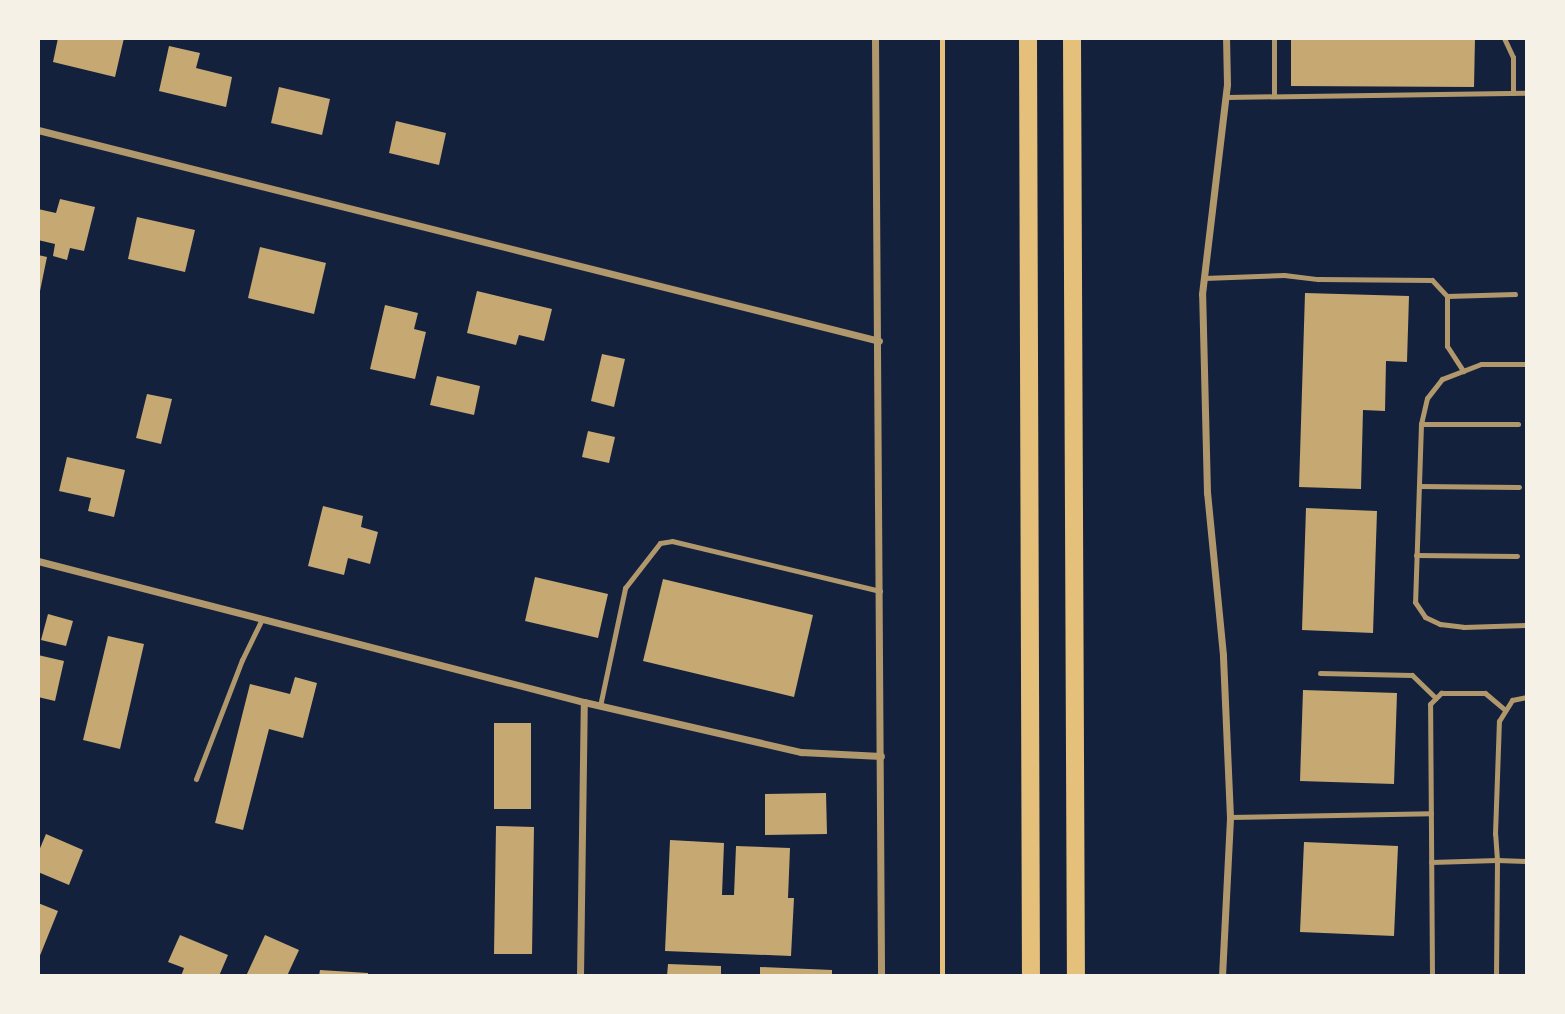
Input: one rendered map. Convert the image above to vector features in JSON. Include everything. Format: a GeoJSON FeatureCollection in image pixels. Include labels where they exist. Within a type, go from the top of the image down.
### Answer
{"type":"FeatureCollection","features":[{"type":"Feature","properties":{"kind":"main road"},"geometry":{"type":"LineString","coordinates":[[1028,38],[1031,975]]}},
{"type":"Feature","properties":{"kind":"main road"},"geometry":{"type":"LineString","coordinates":[[1072,38],[1076,975]]}},
{"type":"Feature","properties":{"kind":"street"},"geometry":{"type":"LineString","coordinates":[[875,38],[881,975]]}},
{"type":"Feature","properties":{"kind":"street"},"geometry":{"type":"LineString","coordinates":[[1222,975],[1230,817],[1223,655],[1207,493],[1204,278],[1226,97],[1226,38]]}},
{"type":"Feature","properties":{"kind":"street"},"geometry":{"type":"LineString","coordinates":[[38,130],[879,341]]}},
{"type":"Feature","properties":{"kind":"street"},"geometry":{"type":"LineString","coordinates":[[38,561],[600,706],[802,752],[881,756]]}},
{"type":"Feature","properties":{"kind":"street"},"geometry":{"type":"LineString","coordinates":[[580,975],[584,702]]}},
{"type":"Feature","properties":{"kind":"lane"},"geometry":{"type":"LineString","coordinates":[[1274,38],[1274,96]]}},
{"type":"Feature","properties":{"kind":"lane"},"geometry":{"type":"LineString","coordinates":[[1504,38],[1513,57],[1513,93]]}},
{"type":"Feature","properties":{"kind":"lane"},"geometry":{"type":"LineString","coordinates":[[1226,97],[1527,93]]}},
{"type":"Feature","properties":{"kind":"lane"},"geometry":{"type":"LineString","coordinates":[[1204,278],[1284,275],[1318,279],[1432,280],[1447,296],[1447,346],[1463,371]]}},
{"type":"Feature","properties":{"kind":"lane"},"geometry":{"type":"LineString","coordinates":[[1447,296],[1515,294]]}},
{"type":"Feature","properties":{"kind":"lane"},"geometry":{"type":"LineString","coordinates":[[1527,364],[1481,364],[1442,379],[1427,398],[1421,425],[1415,603],[1425,617],[1440,624],[1463,627],[1527,625]]}},
{"type":"Feature","properties":{"kind":"lane"},"geometry":{"type":"LineString","coordinates":[[1421,425],[1518,424]]}},
{"type":"Feature","properties":{"kind":"lane"},"geometry":{"type":"LineString","coordinates":[[1419,486],[1519,487]]}},
{"type":"Feature","properties":{"kind":"lane"},"geometry":{"type":"LineString","coordinates":[[600,706],[625,588],[660,543],[671,541],[880,591]]}},
{"type":"Feature","properties":{"kind":"lane"},"geometry":{"type":"LineString","coordinates":[[1416,555],[1517,556]]}},
{"type":"Feature","properties":{"kind":"lane"},"geometry":{"type":"LineString","coordinates":[[196,779],[242,660],[262,619]]}},
{"type":"Feature","properties":{"kind":"lane"},"geometry":{"type":"LineString","coordinates":[[1320,673],[1412,675],[1436,698]]}},
{"type":"Feature","properties":{"kind":"lane"},"geometry":{"type":"LineString","coordinates":[[1432,975],[1430,705],[1441,693],[1485,692],[1504,709]]}},
{"type":"Feature","properties":{"kind":"lane"},"geometry":{"type":"LineString","coordinates":[[1496,975],[1499,721],[1512,699],[1527,697]]}},
{"type":"Feature","properties":{"kind":"lane"},"geometry":{"type":"LineString","coordinates":[[1230,817],[1431,813]]}},
{"type":"Feature","properties":{"kind":"lane"},"geometry":{"type":"LineString","coordinates":[[1432,862],[1527,861]]}},
{"type":"Feature","properties":{"kind":"path"},"geometry":{"type":"LineString","coordinates":[[942,38],[942,975]]}},
{"type":"Feature","properties":{"kind":"building"},"geometry":{"type":"Polygon","coordinates":[[[58,38],[124,38],[115,77],[53,62],[58,38]]]}},
{"type":"Feature","properties":{"kind":"building"},"geometry":{"type":"Polygon","coordinates":[[[1291,38],[1475,38],[1474,87],[1291,86],[1291,38]]]}},
{"type":"Feature","properties":{"kind":"building"},"geometry":{"type":"Polygon","coordinates":[[[169,46],[200,53],[196,68],[232,77],[226,107],[159,91],[169,46]]]}},
{"type":"Feature","properties":{"kind":"building"},"geometry":{"type":"Polygon","coordinates":[[[279,87],[330,99],[322,135],[271,123],[279,87]]]}},
{"type":"Feature","properties":{"kind":"building"},"geometry":{"type":"Polygon","coordinates":[[[396,121],[446,133],[439,165],[389,153],[396,121]]]}},
{"type":"Feature","properties":{"kind":"building"},"geometry":{"type":"Polygon","coordinates":[[[60,199],[95,207],[84,251],[70,248],[67,260],[53,256],[55,244],[38,240],[38,209],[56,213],[60,199]]]}},
{"type":"Feature","properties":{"kind":"building"},"geometry":{"type":"Polygon","coordinates":[[[137,217],[195,230],[185,272],[128,259],[137,217]]]}},
{"type":"Feature","properties":{"kind":"building"},"geometry":{"type":"Polygon","coordinates":[[[260,247],[326,263],[314,314],[248,298],[260,247]]]}},
{"type":"Feature","properties":{"kind":"building"},"geometry":{"type":"Polygon","coordinates":[[[38,255],[47,257],[40,291],[38,291],[38,255]]]}},
{"type":"Feature","properties":{"kind":"building"},"geometry":{"type":"Polygon","coordinates":[[[477,291],[552,309],[544,341],[519,335],[516,345],[467,333],[477,291]]]}},
{"type":"Feature","properties":{"kind":"building"},"geometry":{"type":"Polygon","coordinates":[[[1305,293],[1409,296],[1407,362],[1386,361],[1385,411],[1363,410],[1361,489],[1299,487],[1305,293]]]}},
{"type":"Feature","properties":{"kind":"building"},"geometry":{"type":"Polygon","coordinates":[[[385,305],[418,313],[414,329],[426,332],[415,379],[370,369],[385,305]]]}},
{"type":"Feature","properties":{"kind":"building"},"geometry":{"type":"Polygon","coordinates":[[[602,354],[625,359],[614,407],[591,401],[602,354]]]}},
{"type":"Feature","properties":{"kind":"building"},"geometry":{"type":"Polygon","coordinates":[[[437,376],[480,386],[474,415],[430,405],[437,376]]]}},
{"type":"Feature","properties":{"kind":"building"},"geometry":{"type":"Polygon","coordinates":[[[147,394],[172,399],[161,444],[136,438],[147,394]]]}},
{"type":"Feature","properties":{"kind":"building"},"geometry":{"type":"Polygon","coordinates":[[[588,431],[615,437],[609,463],[582,457],[588,431]]]}},
{"type":"Feature","properties":{"kind":"building"},"geometry":{"type":"Polygon","coordinates":[[[67,457],[125,470],[114,517],[88,511],[91,498],[59,491],[67,457]]]}},
{"type":"Feature","properties":{"kind":"building"},"geometry":{"type":"Polygon","coordinates":[[[323,506],[363,516],[361,527],[378,532],[370,564],[348,558],[344,575],[308,566],[323,506]]]}},
{"type":"Feature","properties":{"kind":"building"},"geometry":{"type":"Polygon","coordinates":[[[1306,508],[1377,511],[1373,633],[1302,630],[1306,508]]]}},
{"type":"Feature","properties":{"kind":"building"},"geometry":{"type":"Polygon","coordinates":[[[535,577],[608,594],[598,638],[525,621],[535,577]]]}},
{"type":"Feature","properties":{"kind":"building"},"geometry":{"type":"Polygon","coordinates":[[[663,579],[813,615],[794,697],[643,661],[663,579]]]}},
{"type":"Feature","properties":{"kind":"building"},"geometry":{"type":"Polygon","coordinates":[[[48,614],[73,621],[66,646],[41,640],[48,614]]]}},
{"type":"Feature","properties":{"kind":"building"},"geometry":{"type":"Polygon","coordinates":[[[108,636],[144,644],[120,749],[83,740],[108,636]]]}},
{"type":"Feature","properties":{"kind":"building"},"geometry":{"type":"Polygon","coordinates":[[[38,655],[64,661],[55,701],[38,697],[38,655]]]}},
{"type":"Feature","properties":{"kind":"building"},"geometry":{"type":"Polygon","coordinates":[[[295,677],[317,683],[303,738],[269,729],[243,830],[215,823],[250,684],[290,694],[295,677]]]}},
{"type":"Feature","properties":{"kind":"building"},"geometry":{"type":"Polygon","coordinates":[[[1303,690],[1397,693],[1394,784],[1300,781],[1303,690]]]}},
{"type":"Feature","properties":{"kind":"building"},"geometry":{"type":"Polygon","coordinates":[[[494,723],[531,723],[531,809],[494,809],[494,723]]]}},
{"type":"Feature","properties":{"kind":"building"},"geometry":{"type":"Polygon","coordinates":[[[826,793],[827,834],[765,835],[765,794],[826,793]]]}},
{"type":"Feature","properties":{"kind":"building"},"geometry":{"type":"Polygon","coordinates":[[[496,826],[534,827],[532,954],[494,954],[496,826]]]}},
{"type":"Feature","properties":{"kind":"building"},"geometry":{"type":"Polygon","coordinates":[[[46,834],[83,850],[69,885],[38,872],[38,853],[46,834]]]}},
{"type":"Feature","properties":{"kind":"building"},"geometry":{"type":"Polygon","coordinates":[[[670,840],[724,843],[722,895],[734,895],[736,846],[790,848],[788,898],[794,898],[791,956],[665,951],[670,840]]]}},
{"type":"Feature","properties":{"kind":"building"},"geometry":{"type":"Polygon","coordinates":[[[1304,842],[1398,846],[1394,936],[1300,932],[1304,842]]]}},
{"type":"Feature","properties":{"kind":"building"},"geometry":{"type":"Polygon","coordinates":[[[38,903],[58,911],[39,958],[38,958],[38,903]]]}},
{"type":"Feature","properties":{"kind":"building"},"geometry":{"type":"Polygon","coordinates":[[[180,935],[228,955],[219,976],[181,976],[184,968],[168,962],[180,935]]]}},
{"type":"Feature","properties":{"kind":"building"},"geometry":{"type":"Polygon","coordinates":[[[265,935],[299,950],[287,976],[246,976],[265,935]]]}},
{"type":"Feature","properties":{"kind":"building"},"geometry":{"type":"Polygon","coordinates":[[[668,964],[721,966],[721,976],[667,976],[668,964]]]}},
{"type":"Feature","properties":{"kind":"building"},"geometry":{"type":"Polygon","coordinates":[[[760,967],[832,970],[832,976],[760,976],[760,967]]]}},
{"type":"Feature","properties":{"kind":"building"},"geometry":{"type":"Polygon","coordinates":[[[320,970],[368,973],[368,976],[319,976],[320,970]]]}}]}
